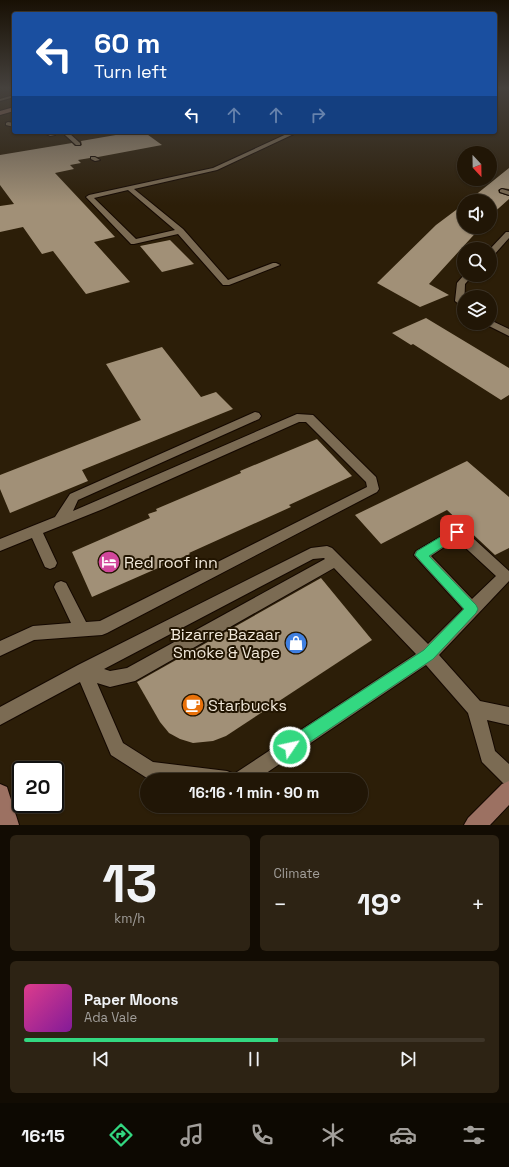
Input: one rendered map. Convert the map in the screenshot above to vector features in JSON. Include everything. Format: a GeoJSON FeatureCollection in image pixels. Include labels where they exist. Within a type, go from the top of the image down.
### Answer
{"type":"FeatureCollection","features":[{"type":"Feature","properties":{"kind":"main road"},"geometry":{"type":"LineString","coordinates":[[475,825],[509,791]]}},
{"type":"Feature","properties":{"kind":"main road"},"geometry":{"type":"LineString","coordinates":[[0,794],[8,825]]}},
{"type":"Feature","properties":{"kind":"lane"},"geometry":{"type":"LineString","coordinates":[[67,134],[78,144]]}},
{"type":"Feature","properties":{"kind":"lane"},"geometry":{"type":"LineString","coordinates":[[180,231],[134,242],[89,197],[215,169],[291,134]]}},
{"type":"Feature","properties":{"kind":"lane"},"geometry":{"type":"LineString","coordinates":[[129,188],[180,231],[226,283],[276,265]]}},
{"type":"Feature","properties":{"kind":"lane"},"geometry":{"type":"LineString","coordinates":[[497,247],[509,234]]}},
{"type":"Feature","properties":{"kind":"lane"},"geometry":{"type":"LineString","coordinates":[[497,327],[509,333]]}},
{"type":"Feature","properties":{"kind":"lane"},"geometry":{"type":"LineString","coordinates":[[60,521],[74,497],[255,416]]}},
{"type":"Feature","properties":{"kind":"lane"},"geometry":{"type":"LineString","coordinates":[[0,545],[98,506],[297,418],[309,418],[372,480],[373,488],[102,628],[81,628],[33,633],[0,649]]}},
{"type":"Feature","properties":{"kind":"lane"},"geometry":{"type":"LineString","coordinates":[[35,530],[50,563]]}},
{"type":"Feature","properties":{"kind":"lane"},"geometry":{"type":"LineString","coordinates":[[251,773],[428,655],[505,576],[457,532],[421,555],[472,609]]}},
{"type":"Feature","properties":{"kind":"lane"},"geometry":{"type":"LineString","coordinates":[[0,716],[311,554],[327,552],[428,655],[475,709],[488,756],[509,776]]}},
{"type":"Feature","properties":{"kind":"lane"},"geometry":{"type":"LineString","coordinates":[[84,671],[110,679],[129,675],[336,560]]}},
{"type":"Feature","properties":{"kind":"lane"},"geometry":{"type":"LineString","coordinates":[[61,587],[81,628]]}},
{"type":"Feature","properties":{"kind":"lane"},"geometry":{"type":"LineString","coordinates":[[84,671],[117,749],[150,771],[167,773]]}},
{"type":"Feature","properties":{"kind":"lane"},"geometry":{"type":"LineString","coordinates":[[475,709],[509,716]]}},
{"type":"Feature","properties":{"kind":"building"},"geometry":{"type":"Polygon","coordinates":[[[121,134],[147,134],[162,145],[98,157],[91,156],[90,158],[78,160],[81,163],[70,165],[74,169],[55,173],[115,237],[94,242],[130,282],[86,294],[53,251],[42,254],[23,227],[0,232],[0,206],[14,204],[0,185],[0,155],[72,143],[75,146],[80,146],[82,145],[81,141],[121,134]]]}},
{"type":"Feature","properties":{"kind":"building"},"geometry":{"type":"Polygon","coordinates":[[[509,168],[509,189],[502,188],[498,190],[499,193],[509,196],[509,199],[497,210],[497,194],[477,194],[487,186],[497,186],[497,178],[509,168]]]}},
{"type":"Feature","properties":{"kind":"building"},"geometry":{"type":"Polygon","coordinates":[[[457,209],[457,234],[475,234],[467,242],[457,242],[457,253],[429,284],[449,295],[420,307],[377,283],[436,225],[457,209]]]}},
{"type":"Feature","properties":{"kind":"building"},"geometry":{"type":"Polygon","coordinates":[[[170,240],[194,264],[162,272],[140,246],[170,240]]]}},
{"type":"Feature","properties":{"kind":"building"},"geometry":{"type":"Polygon","coordinates":[[[426,318],[509,368],[509,395],[501,400],[413,344],[411,345],[392,333],[426,318]]]}},
{"type":"Feature","properties":{"kind":"building"},"geometry":{"type":"Polygon","coordinates":[[[162,347],[201,397],[216,392],[233,409],[82,470],[88,481],[10,513],[0,489],[0,475],[141,420],[106,364],[162,347]]]}},
{"type":"Feature","properties":{"kind":"building"},"geometry":{"type":"Polygon","coordinates":[[[317,439],[352,476],[289,505],[291,507],[189,553],[190,554],[92,597],[72,552],[150,518],[148,514],[157,511],[156,509],[241,473],[240,471],[317,439]]]}},
{"type":"Feature","properties":{"kind":"building"},"geometry":{"type":"Polygon","coordinates":[[[467,461],[509,497],[509,548],[495,555],[447,510],[381,544],[355,515],[467,461]]]}},
{"type":"Feature","properties":{"kind":"building"},"geometry":{"type":"Polygon","coordinates":[[[321,578],[372,640],[226,736],[213,741],[193,743],[180,739],[169,733],[160,722],[137,682],[321,578]]]}},
{"type":"Feature","properties":{"kind":"place","name":"Red roof inn"},"geometry":{"type":"Point","coordinates":[109,562]}},
{"type":"Feature","properties":{"kind":"place","name":"Bizarre Bazaar Smoke & Vape"},"geometry":{"type":"Point","coordinates":[296,643]}},
{"type":"Feature","properties":{"kind":"place","name":"Starbucks"},"geometry":{"type":"Point","coordinates":[193,705]}},
{"type":"Feature","properties":{"kind":"route"},"geometry":{"type":"LineString","coordinates":[[290,747],[428,655],[472,609],[421,555],[457,532]]}}]}
